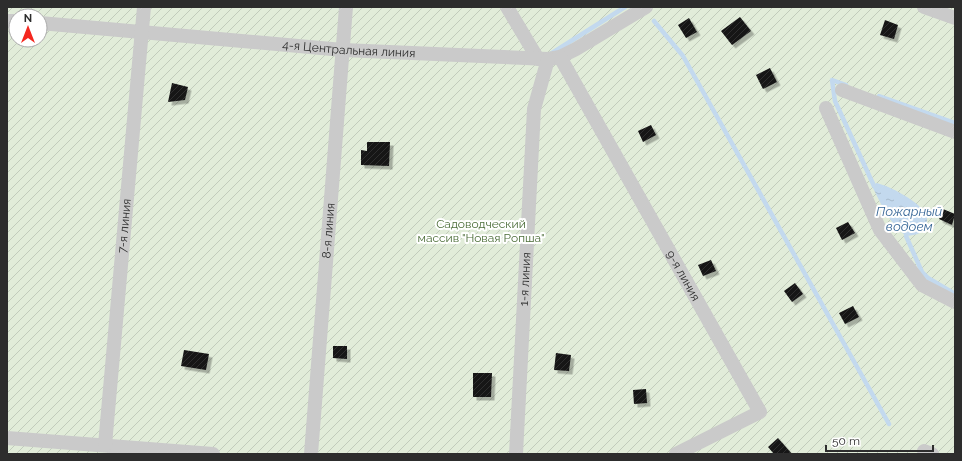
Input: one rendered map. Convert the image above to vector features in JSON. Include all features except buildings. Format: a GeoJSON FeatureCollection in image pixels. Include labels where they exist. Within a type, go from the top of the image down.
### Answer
{"type":"FeatureCollection","features":[{"type":"Feature","properties":{"kind":"street","name":"7-я линия"},"geometry":{"type":"LineString","coordinates":[[105,446],[144,7]]}},
{"type":"Feature","properties":{"kind":"street","name":"8-я линия"},"geometry":{"type":"LineString","coordinates":[[311,454],[346,7]]}},
{"type":"Feature","properties":{"kind":"street"},"geometry":{"type":"LineString","coordinates":[[507,7],[549,59]]}},
{"type":"Feature","properties":{"kind":"street","name":"4-я Центральная линия"},"geometry":{"type":"LineString","coordinates":[[48,24],[343,50],[549,59],[576,49],[646,7]]}},
{"type":"Feature","properties":{"kind":"street"},"geometry":{"type":"LineString","coordinates":[[924,7],[955,18]]}},
{"type":"Feature","properties":{"kind":"street","name":"1-я линия"},"geometry":{"type":"LineString","coordinates":[[516,454],[534,109],[549,59]]}},
{"type":"Feature","properties":{"kind":"street","name":"9-я линия"},"geometry":{"type":"LineString","coordinates":[[549,59],[760,412],[676,454]]}},
{"type":"Feature","properties":{"kind":"street"},"geometry":{"type":"LineString","coordinates":[[842,90],[955,132]]}},
{"type":"Feature","properties":{"kind":"street"},"geometry":{"type":"LineString","coordinates":[[826,108],[880,230],[922,285],[955,302]]}},
{"type":"Feature","properties":{"kind":"street"},"geometry":{"type":"LineString","coordinates":[[7,438],[213,454]]}},
{"type":"Feature","properties":{"kind":"green space","name":"Садоводческий массив \"Новая Ропша\""},"geometry":{"type":"Polygon","coordinates":[[[7,7],[955,7],[955,454],[7,454],[7,7]]]}},
{"type":"Feature","properties":{"kind":"water","name":"Пожарный водоем"},"geometry":{"type":"Polygon","coordinates":[[[876,183],[904,195],[923,210],[927,216],[927,221],[921,232],[906,236],[895,226],[873,188],[876,183]]]}},
{"type":"Feature","properties":{"kind":"waterway"},"geometry":{"type":"LineString","coordinates":[[552,53],[625,7]]}},
{"type":"Feature","properties":{"kind":"waterway"},"geometry":{"type":"LineString","coordinates":[[654,21],[683,56],[889,424]]}},
{"type":"Feature","properties":{"kind":"waterway"},"geometry":{"type":"LineString","coordinates":[[846,85],[832,80],[835,101],[874,186]]}},
{"type":"Feature","properties":{"kind":"waterway"},"geometry":{"type":"LineString","coordinates":[[879,96],[955,123]]}},
{"type":"Feature","properties":{"kind":"waterway"},"geometry":{"type":"LineString","coordinates":[[906,236],[922,272],[928,278],[955,294]]}}]}
